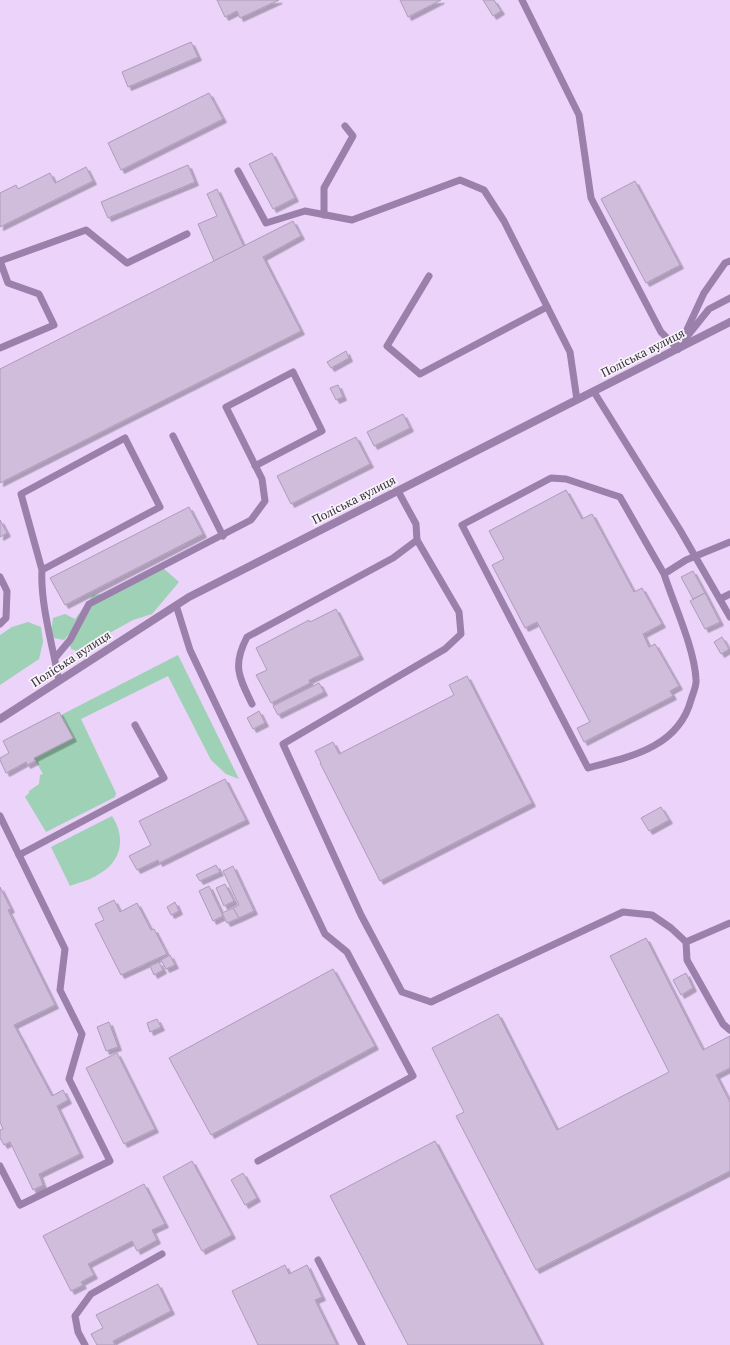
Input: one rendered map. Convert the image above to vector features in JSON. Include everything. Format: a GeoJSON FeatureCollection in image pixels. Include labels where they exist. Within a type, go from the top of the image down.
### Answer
{"type":"FeatureCollection","features":[{"type":"Feature","properties":{"kind":"street","name":"Поліська вулиця"},"geometry":{"type":"LineString","coordinates":[[0,719],[189,597],[730,322]]}},
{"type":"Feature","properties":{"kind":"lane"},"geometry":{"type":"LineString","coordinates":[[522,0],[579,115],[591,198],[661,332],[678,349]]}},
{"type":"Feature","properties":{"kind":"lane"},"geometry":{"type":"LineString","coordinates":[[324,215],[324,188],[353,136],[345,126]]}},
{"type":"Feature","properties":{"kind":"lane"},"geometry":{"type":"LineString","coordinates":[[238,171],[266,223],[305,211],[352,220],[460,180],[484,190],[504,221],[570,352],[577,400]]}},
{"type":"Feature","properties":{"kind":"lane"},"geometry":{"type":"LineString","coordinates":[[0,348],[54,325],[39,294],[8,283],[0,261],[86,230],[127,263],[188,234]]}},
{"type":"Feature","properties":{"kind":"lane"},"geometry":{"type":"LineString","coordinates":[[678,349],[704,293],[725,263],[730,261]]}},
{"type":"Feature","properties":{"kind":"lane"},"geometry":{"type":"LineString","coordinates":[[429,276],[387,346],[420,374],[547,307]]}},
{"type":"Feature","properties":{"kind":"lane"},"geometry":{"type":"LineString","coordinates":[[678,349],[709,309],[730,298]]}},
{"type":"Feature","properties":{"kind":"lane"},"geometry":{"type":"LineString","coordinates":[[55,658],[70,640],[89,604],[223,536],[251,520],[265,501],[262,479],[226,407],[293,372],[322,431],[256,466]]}},
{"type":"Feature","properties":{"kind":"lane"},"geometry":{"type":"LineString","coordinates":[[594,392],[730,617]]}},
{"type":"Feature","properties":{"kind":"lane"},"geometry":{"type":"LineString","coordinates":[[174,436],[223,536]]}},
{"type":"Feature","properties":{"kind":"lane"},"geometry":{"type":"LineString","coordinates":[[42,570],[160,507],[125,438],[21,494],[42,570],[41,580],[59,681]]}},
{"type":"Feature","properties":{"kind":"lane"},"geometry":{"type":"LineString","coordinates":[[551,478],[566,479],[620,497],[664,574],[691,652],[696,680],[688,711],[667,739],[632,756],[588,768],[462,525],[551,478]]}},
{"type":"Feature","properties":{"kind":"lane"},"geometry":{"type":"LineString","coordinates":[[398,491],[416,524],[418,540],[459,612],[461,634],[445,649],[283,744],[361,915],[402,992],[431,1002],[623,912],[652,915],[671,928],[686,942],[687,960],[723,1024],[730,1030]]}},
{"type":"Feature","properties":{"kind":"lane"},"geometry":{"type":"LineString","coordinates":[[252,704],[240,678],[239,653],[247,637],[393,558],[418,540]]}},
{"type":"Feature","properties":{"kind":"lane"},"geometry":{"type":"LineString","coordinates":[[664,574],[686,560],[730,542]]}},
{"type":"Feature","properties":{"kind":"lane"},"geometry":{"type":"LineString","coordinates":[[0,578],[7,591],[6,618],[0,624]]}},
{"type":"Feature","properties":{"kind":"lane"},"geometry":{"type":"LineString","coordinates":[[720,599],[730,594]]}},
{"type":"Feature","properties":{"kind":"lane"},"geometry":{"type":"LineString","coordinates":[[176,605],[190,650],[325,934],[347,952],[413,1076],[258,1161]]}},
{"type":"Feature","properties":{"kind":"lane"},"geometry":{"type":"LineString","coordinates":[[19,855],[164,778],[135,725]]}},
{"type":"Feature","properties":{"kind":"lane"},"geometry":{"type":"LineString","coordinates":[[0,816],[65,948],[60,990],[82,1034],[69,1078],[110,1161],[20,1205],[0,1166]]}},
{"type":"Feature","properties":{"kind":"lane"},"geometry":{"type":"LineString","coordinates":[[686,942],[730,923]]}},
{"type":"Feature","properties":{"kind":"lane"},"geometry":{"type":"LineString","coordinates":[[85,1345],[78,1332],[76,1316],[91,1294],[162,1254]]}},
{"type":"Feature","properties":{"kind":"lane"},"geometry":{"type":"LineString","coordinates":[[318,1260],[362,1345]]}},
{"type":"Feature","properties":{"kind":"shaded area"},"geometry":{"type":"Polygon","coordinates":[[[0,0],[730,0],[730,1345],[0,1345],[0,0]]]}},
{"type":"Feature","properties":{"kind":"green space"},"geometry":{"type":"Polygon","coordinates":[[[163,568],[179,582],[152,614],[133,620],[77,651],[71,649],[70,645],[73,629],[64,640],[54,638],[51,633],[53,618],[65,614],[75,619],[93,595],[121,591],[163,568]]]}},
{"type":"Feature","properties":{"kind":"green space"},"geometry":{"type":"Polygon","coordinates":[[[28,622],[41,627],[43,642],[39,659],[0,685],[0,635],[12,627],[28,622]]]}},
{"type":"Feature","properties":{"kind":"green space"},"geometry":{"type":"Polygon","coordinates":[[[178,655],[239,779],[226,774],[211,760],[168,676],[81,719],[116,793],[115,797],[46,832],[25,797],[29,791],[39,784],[40,775],[43,774],[34,758],[73,738],[61,715],[178,655]]]}},
{"type":"Feature","properties":{"kind":"green space"},"geometry":{"type":"Polygon","coordinates":[[[112,816],[119,833],[120,841],[117,856],[113,863],[96,876],[70,886],[51,847],[112,816]]]}},
{"type":"Feature","properties":{"kind":"building"},"geometry":{"type":"Polygon","coordinates":[[[217,0],[279,0],[240,18],[237,11],[225,17],[217,0]]]}},
{"type":"Feature","properties":{"kind":"building"},"geometry":{"type":"Polygon","coordinates":[[[400,0],[441,0],[408,17],[400,0]]]}},
{"type":"Feature","properties":{"kind":"building"},"geometry":{"type":"Polygon","coordinates":[[[483,0],[494,0],[501,11],[493,16],[483,0]]]}},
{"type":"Feature","properties":{"kind":"building"},"geometry":{"type":"Polygon","coordinates":[[[191,42],[198,57],[128,87],[122,72],[191,42]]]}},
{"type":"Feature","properties":{"kind":"building"},"geometry":{"type":"Polygon","coordinates":[[[209,93],[223,119],[121,170],[108,143],[209,93]]]}},
{"type":"Feature","properties":{"kind":"building"},"geometry":{"type":"Polygon","coordinates":[[[272,153],[295,198],[273,209],[249,164],[272,153]]]}},
{"type":"Feature","properties":{"kind":"building"},"geometry":{"type":"Polygon","coordinates":[[[188,165],[195,182],[108,218],[101,202],[188,165]]]}},
{"type":"Feature","properties":{"kind":"building"},"geometry":{"type":"Polygon","coordinates":[[[86,167],[93,181],[0,227],[0,193],[16,185],[18,189],[50,173],[55,183],[86,167]]]}},
{"type":"Feature","properties":{"kind":"building"},"geometry":{"type":"Polygon","coordinates":[[[635,181],[680,265],[646,283],[601,199],[635,181]]]}},
{"type":"Feature","properties":{"kind":"building"},"geometry":{"type":"Polygon","coordinates":[[[217,189],[244,247],[214,261],[198,224],[217,216],[207,194],[217,189]]]}},
{"type":"Feature","properties":{"kind":"building"},"geometry":{"type":"Polygon","coordinates":[[[293,221],[301,236],[263,257],[301,331],[0,483],[0,369],[293,221]]]}},
{"type":"Feature","properties":{"kind":"building"},"geometry":{"type":"Polygon","coordinates":[[[346,351],[349,358],[331,368],[327,362],[346,351]]]}},
{"type":"Feature","properties":{"kind":"building"},"geometry":{"type":"Polygon","coordinates":[[[338,385],[343,397],[336,400],[330,388],[338,385]]]}},
{"type":"Feature","properties":{"kind":"building"},"geometry":{"type":"Polygon","coordinates":[[[403,414],[410,428],[374,446],[367,432],[403,414]]]}},
{"type":"Feature","properties":{"kind":"building"},"geometry":{"type":"Polygon","coordinates":[[[356,437],[370,464],[291,504],[277,476],[356,437]]]}},
{"type":"Feature","properties":{"kind":"building"},"geometry":{"type":"Polygon","coordinates":[[[566,490],[582,519],[592,514],[634,592],[642,588],[662,624],[643,634],[649,647],[655,644],[679,686],[670,691],[673,696],[584,742],[577,728],[590,722],[537,622],[525,628],[492,565],[504,559],[489,531],[566,490]]]}},
{"type":"Feature","properties":{"kind":"building"},"geometry":{"type":"Polygon","coordinates":[[[189,507],[203,534],[65,605],[50,578],[189,507]]]}},
{"type":"Feature","properties":{"kind":"building"},"geometry":{"type":"Polygon","coordinates":[[[0,520],[7,533],[0,537],[0,520]]]}},
{"type":"Feature","properties":{"kind":"building"},"geometry":{"type":"Polygon","coordinates":[[[693,571],[705,593],[693,599],[681,577],[693,571]]]}},
{"type":"Feature","properties":{"kind":"building"},"geometry":{"type":"Polygon","coordinates":[[[705,593],[720,622],[705,629],[690,601],[705,593]]]}},
{"type":"Feature","properties":{"kind":"building"},"geometry":{"type":"Polygon","coordinates":[[[336,609],[360,656],[309,680],[310,683],[271,703],[256,675],[267,670],[256,648],[309,620],[310,622],[336,609]]]}},
{"type":"Feature","properties":{"kind":"building"},"geometry":{"type":"Polygon","coordinates":[[[722,637],[729,649],[721,654],[714,642],[722,637]]]}},
{"type":"Feature","properties":{"kind":"building"},"geometry":{"type":"Polygon","coordinates":[[[467,676],[532,803],[380,881],[315,751],[333,742],[339,754],[454,695],[449,685],[467,676]]]}},
{"type":"Feature","properties":{"kind":"building"},"geometry":{"type":"Polygon","coordinates":[[[319,683],[324,692],[278,715],[273,706],[319,683]]]}},
{"type":"Feature","properties":{"kind":"building"},"geometry":{"type":"Polygon","coordinates":[[[259,711],[265,723],[253,729],[247,718],[259,711]]]}},
{"type":"Feature","properties":{"kind":"building"},"geometry":{"type":"Polygon","coordinates":[[[59,712],[73,738],[34,758],[35,761],[27,765],[26,762],[6,773],[0,758],[9,753],[3,741],[59,712]]]}},
{"type":"Feature","properties":{"kind":"building"},"geometry":{"type":"Polygon","coordinates":[[[225,779],[246,820],[159,863],[158,860],[137,870],[129,856],[151,845],[139,821],[225,779]]]}},
{"type":"Feature","properties":{"kind":"building"},"geometry":{"type":"Polygon","coordinates":[[[661,807],[669,820],[649,831],[641,818],[661,807]]]}},
{"type":"Feature","properties":{"kind":"building"},"geometry":{"type":"Polygon","coordinates":[[[216,865],[220,872],[200,881],[196,875],[216,865]]]}},
{"type":"Feature","properties":{"kind":"building"},"geometry":{"type":"Polygon","coordinates":[[[233,866],[254,911],[239,918],[233,908],[239,905],[223,871],[233,866]]]}},
{"type":"Feature","properties":{"kind":"building"},"geometry":{"type":"Polygon","coordinates":[[[225,884],[234,901],[224,906],[216,888],[225,884]]]}},
{"type":"Feature","properties":{"kind":"building"},"geometry":{"type":"Polygon","coordinates":[[[209,886],[223,916],[213,921],[199,891],[209,886]]]}},
{"type":"Feature","properties":{"kind":"building"},"geometry":{"type":"Polygon","coordinates":[[[0,887],[11,909],[8,910],[55,1005],[14,1025],[52,1096],[63,1090],[68,1100],[57,1106],[80,1154],[39,1174],[43,1185],[33,1190],[10,1142],[4,1145],[0,1138],[0,1130],[3,1129],[0,1122],[0,887]]]}},
{"type":"Feature","properties":{"kind":"building"},"geometry":{"type":"Polygon","coordinates":[[[114,900],[120,912],[137,903],[151,930],[154,929],[167,954],[121,975],[95,924],[104,920],[98,908],[114,900]]]}},
{"type":"Feature","properties":{"kind":"building"},"geometry":{"type":"Polygon","coordinates":[[[175,902],[179,911],[171,915],[167,907],[175,902]]]}},
{"type":"Feature","properties":{"kind":"building"},"geometry":{"type":"Polygon","coordinates":[[[233,908],[239,918],[227,923],[222,913],[233,908]]]}},
{"type":"Feature","properties":{"kind":"building"},"geometry":{"type":"Polygon","coordinates":[[[646,938],[703,1050],[730,1036],[730,1068],[716,1075],[730,1102],[730,1171],[536,1270],[456,1116],[464,1112],[432,1048],[498,1014],[557,1130],[669,1072],[610,956],[646,938]]]}},
{"type":"Feature","properties":{"kind":"building"},"geometry":{"type":"Polygon","coordinates":[[[170,955],[175,965],[166,969],[161,960],[170,955]]]}},
{"type":"Feature","properties":{"kind":"building"},"geometry":{"type":"Polygon","coordinates":[[[159,962],[163,970],[154,975],[150,966],[159,962]]]}},
{"type":"Feature","properties":{"kind":"building"},"geometry":{"type":"Polygon","coordinates":[[[333,969],[375,1046],[211,1135],[169,1058],[333,969]]]}},
{"type":"Feature","properties":{"kind":"building"},"geometry":{"type":"Polygon","coordinates":[[[686,973],[693,988],[681,995],[673,980],[686,973]]]}},
{"type":"Feature","properties":{"kind":"building"},"geometry":{"type":"Polygon","coordinates":[[[157,1019],[161,1027],[150,1032],[147,1023],[157,1019]]]}},
{"type":"Feature","properties":{"kind":"building"},"geometry":{"type":"Polygon","coordinates":[[[109,1022],[118,1047],[106,1051],[97,1027],[109,1022]]]}},
{"type":"Feature","properties":{"kind":"building"},"geometry":{"type":"Polygon","coordinates":[[[117,1053],[155,1129],[124,1144],[86,1068],[117,1053]]]}},
{"type":"Feature","properties":{"kind":"building"},"geometry":{"type":"Polygon","coordinates":[[[435,1141],[542,1345],[408,1345],[330,1196],[435,1141]]]}},
{"type":"Feature","properties":{"kind":"building"},"geometry":{"type":"Polygon","coordinates":[[[192,1161],[232,1235],[202,1251],[163,1177],[192,1161]]]}},
{"type":"Feature","properties":{"kind":"building"},"geometry":{"type":"Polygon","coordinates":[[[243,1173],[257,1198],[245,1205],[231,1180],[243,1173]]]}},
{"type":"Feature","properties":{"kind":"building"},"geometry":{"type":"Polygon","coordinates":[[[144,1184],[165,1224],[152,1230],[157,1240],[137,1251],[132,1241],[88,1264],[94,1275],[81,1282],[83,1285],[71,1291],[43,1236],[144,1184]]]}},
{"type":"Feature","properties":{"kind":"building"},"geometry":{"type":"Polygon","coordinates":[[[285,1265],[289,1274],[307,1265],[322,1297],[315,1300],[337,1345],[258,1345],[232,1291],[285,1265]]]}},
{"type":"Feature","properties":{"kind":"building"},"geometry":{"type":"Polygon","coordinates":[[[158,1284],[171,1311],[113,1341],[115,1345],[97,1345],[91,1334],[103,1328],[96,1315],[158,1284]]]}}]}
